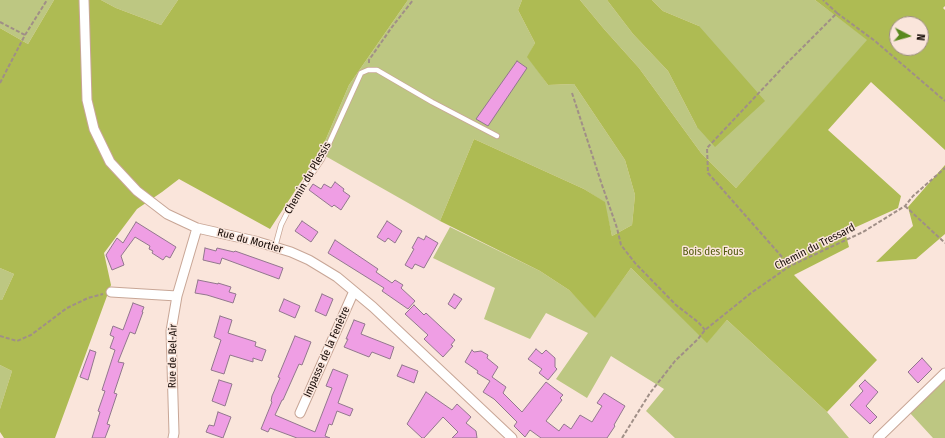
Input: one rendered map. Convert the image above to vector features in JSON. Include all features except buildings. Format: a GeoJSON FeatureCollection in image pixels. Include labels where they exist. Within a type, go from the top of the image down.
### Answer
{"type":"FeatureCollection","features":[{"type":"Feature","properties":{"kind":"street","name":"Rue du Mortier"},"geometry":{"type":"LineString","coordinates":[[84,0],[87,100],[94,129],[110,162],[137,191],[167,214],[197,228],[234,236],[291,252],[309,260],[337,278],[373,307],[512,438]]}},
{"type":"Feature","properties":{"kind":"street","name":"Rue de Bel-Air"},"geometry":{"type":"LineString","coordinates":[[173,438],[171,331],[177,296],[197,228]]}},
{"type":"Feature","properties":{"kind":"street","name":"Impasse de la Fenêtre"},"geometry":{"type":"LineString","coordinates":[[300,413],[354,291]]}},
{"type":"Feature","properties":{"kind":"street"},"geometry":{"type":"LineString","coordinates":[[111,292],[177,296]]}},
{"type":"Feature","properties":{"kind":"street"},"geometry":{"type":"LineString","coordinates":[[878,438],[945,373]]}},
{"type":"Feature","properties":{"kind":"lane"},"geometry":{"type":"LineString","coordinates":[[368,70],[377,70],[432,102],[497,136]]}},
{"type":"Feature","properties":{"kind":"lane","name":"Chemin du Plessis"},"geometry":{"type":"LineString","coordinates":[[275,247],[281,225],[291,205],[322,159],[361,73],[368,70]]}},
{"type":"Feature","properties":{"kind":"path"},"geometry":{"type":"LineString","coordinates":[[0,83],[25,36],[47,0]]}},
{"type":"Feature","properties":{"kind":"path"},"geometry":{"type":"LineString","coordinates":[[368,70],[369,60],[413,0]]}},
{"type":"Feature","properties":{"kind":"path"},"geometry":{"type":"LineString","coordinates":[[823,0],[837,13],[875,41],[945,101]]}},
{"type":"Feature","properties":{"kind":"path"},"geometry":{"type":"LineString","coordinates":[[790,266],[708,173],[707,148],[787,63],[837,13]]}},
{"type":"Feature","properties":{"kind":"path"},"geometry":{"type":"LineString","coordinates":[[0,22],[25,36]]}},
{"type":"Feature","properties":{"kind":"path"},"geometry":{"type":"LineString","coordinates":[[572,93],[617,228],[621,245],[635,263],[676,305],[698,322],[705,330]]}},
{"type":"Feature","properties":{"kind":"path","name":"Chemin du Tressard"},"geometry":{"type":"LineString","coordinates":[[622,438],[650,393],[675,361],[698,339],[705,330],[751,293],[790,266],[863,232],[905,206],[913,196],[945,168]]}},
{"type":"Feature","properties":{"kind":"path"},"geometry":{"type":"LineString","coordinates":[[905,206],[945,243]]}},
{"type":"Feature","properties":{"kind":"path"},"geometry":{"type":"LineString","coordinates":[[0,336],[17,341],[31,335],[67,308],[88,298],[111,292]]}},
{"type":"Feature","properties":{"kind":"green space"},"geometry":{"type":"Polygon","coordinates":[[[0,0],[54,0],[28,44],[0,28],[0,0]]]}},
{"type":"Feature","properties":{"kind":"green space"},"geometry":{"type":"Polygon","coordinates":[[[54,0],[101,0],[116,8],[161,25],[178,0],[408,0],[349,85],[320,153],[270,229],[179,179],[137,209],[104,253],[111,285],[55,438],[4,438],[0,432],[0,409],[12,371],[0,365],[0,300],[2,300],[14,274],[0,268],[0,28],[28,44],[54,0]]]}},
{"type":"Feature","properties":{"kind":"green space"},"geometry":{"type":"Polygon","coordinates":[[[101,0],[178,0],[161,25],[116,8],[101,0]]]}},
{"type":"Feature","properties":{"kind":"green space"},"geometry":{"type":"Polygon","coordinates":[[[408,0],[522,0],[518,10],[535,43],[528,57],[548,85],[574,84],[625,160],[635,195],[632,225],[612,236],[604,202],[584,189],[474,139],[440,221],[320,153],[349,85],[408,0]]]}},
{"type":"Feature","properties":{"kind":"green space","name":"Bois des Fous"},"geometry":{"type":"Polygon","coordinates":[[[522,0],[580,0],[639,68],[701,153],[736,188],[867,40],[815,0],[945,0],[945,6],[943,8],[945,10],[945,150],[871,82],[828,130],[901,196],[898,208],[845,232],[849,247],[794,275],[877,360],[827,412],[727,320],[707,343],[631,268],[595,318],[569,290],[540,271],[440,221],[474,139],[584,189],[605,202],[612,236],[632,225],[635,195],[625,160],[574,84],[548,85],[527,57],[535,43],[518,10],[522,0]]]}},
{"type":"Feature","properties":{"kind":"green space"},"geometry":{"type":"Polygon","coordinates":[[[580,0],[607,0],[633,34],[668,71],[697,127],[699,26],[663,11],[652,0],[815,0],[868,40],[736,188],[701,153],[639,68],[580,0]]]}},
{"type":"Feature","properties":{"kind":"green space"},"geometry":{"type":"Polygon","coordinates":[[[607,0],[652,0],[663,11],[699,26],[765,101],[715,147],[697,127],[668,71],[633,34],[607,0]]]}},
{"type":"Feature","properties":{"kind":"green space"},"geometry":{"type":"Polygon","coordinates":[[[945,165],[945,234],[916,259],[876,262],[913,226],[908,207],[945,165]]]}},
{"type":"Feature","properties":{"kind":"green space"},"geometry":{"type":"Polygon","coordinates":[[[450,227],[540,271],[569,290],[595,317],[631,268],[707,342],[727,320],[827,412],[849,438],[675,438],[646,411],[664,389],[611,356],[587,398],[556,379],[588,333],[546,313],[530,339],[484,319],[495,288],[433,258],[450,227]]]}},
{"type":"Feature","properties":{"kind":"green space"},"geometry":{"type":"Polygon","coordinates":[[[0,268],[14,274],[2,300],[0,300],[0,268]]]}},
{"type":"Feature","properties":{"kind":"green space"},"geometry":{"type":"Polygon","coordinates":[[[0,365],[12,371],[0,409],[0,365]]]}},
{"type":"Feature","properties":{"kind":"green space"},"geometry":{"type":"Polygon","coordinates":[[[945,380],[945,438],[933,438],[910,413],[945,380]]]}}]}
